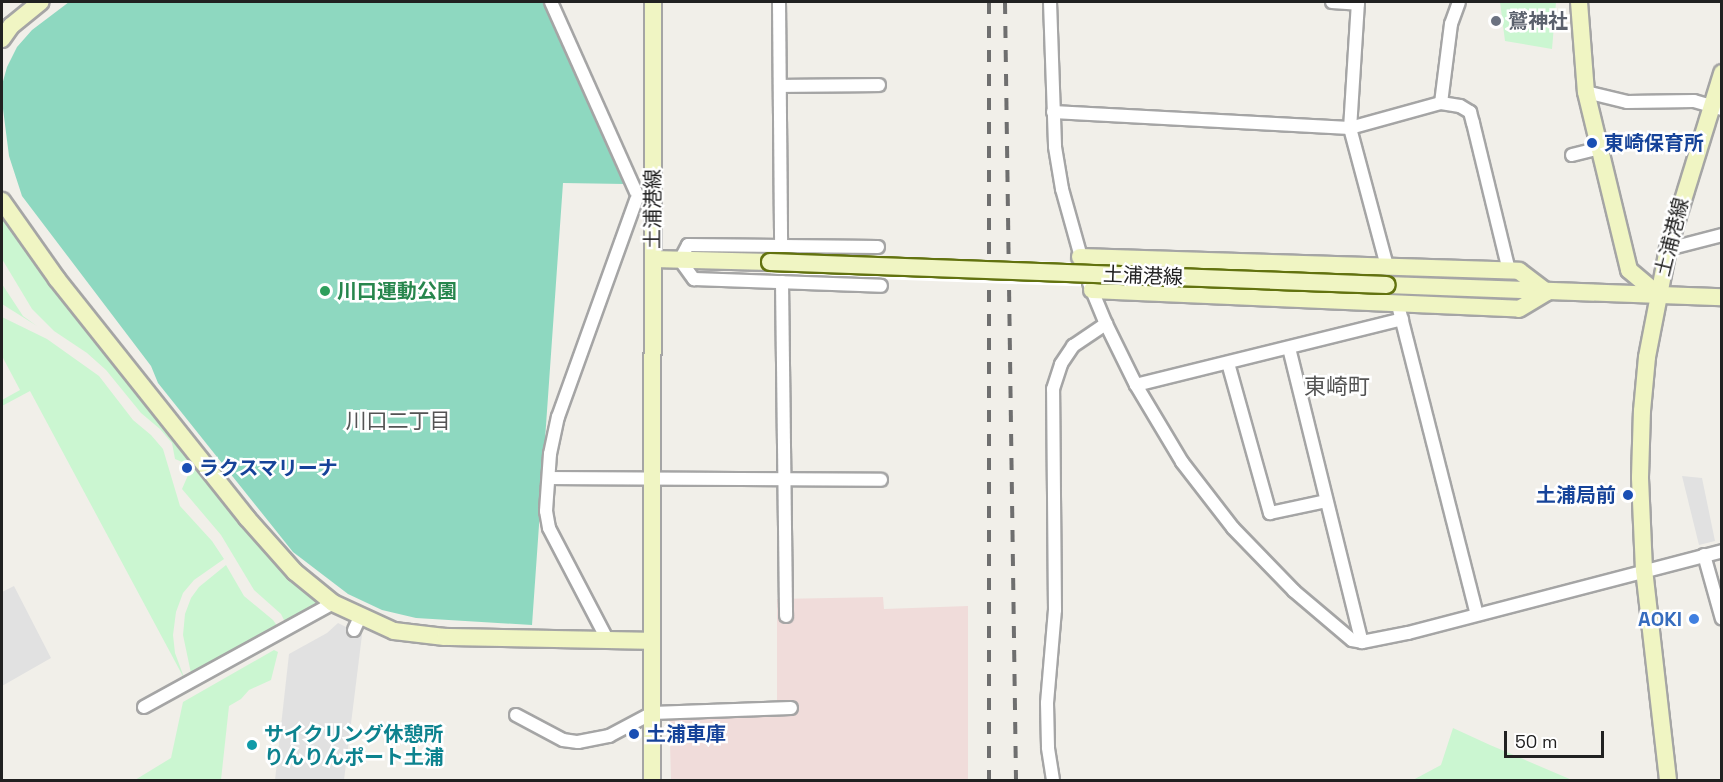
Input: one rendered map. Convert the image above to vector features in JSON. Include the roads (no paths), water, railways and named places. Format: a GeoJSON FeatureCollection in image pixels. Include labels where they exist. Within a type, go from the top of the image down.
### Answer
{"type":"FeatureCollection","features":[{"type":"Feature","properties":{"kind":"main road"},"geometry":{"type":"LineString","coordinates":[[2,39],[11,26],[41,2]]}},
{"type":"Feature","properties":{"kind":"main road","name":"土浦港線"},"geometry":{"type":"LineString","coordinates":[[653,2],[653,259],[1659,295],[1668,249],[1716,107],[1722,73]]}},
{"type":"Feature","properties":{"kind":"main road"},"geometry":{"type":"LineString","coordinates":[[1579,2],[1586,92],[1629,270],[1659,295],[1722,297]]}},
{"type":"Feature","properties":{"kind":"main road"},"geometry":{"type":"LineString","coordinates":[[2,201],[57,279],[247,518],[295,572],[357,623],[394,631],[445,637],[651,641]]}},
{"type":"Feature","properties":{"kind":"main road"},"geometry":{"type":"LineString","coordinates":[[1080,257],[1519,271],[1547,292],[1519,309],[1400,312],[1092,290]]}},
{"type":"Feature","properties":{"kind":"main road"},"geometry":{"type":"LineString","coordinates":[[652,780],[653,259]]}},
{"type":"Feature","properties":{"kind":"main road"},"geometry":{"type":"LineString","coordinates":[[1659,295],[1647,357],[1641,422],[1640,477],[1644,570],[1668,780]]}},
{"type":"Feature","properties":{"kind":"street"},"geometry":{"type":"LineString","coordinates":[[551,2],[636,196],[558,417],[550,454],[546,511],[549,528],[607,639]]}},
{"type":"Feature","properties":{"kind":"street"},"geometry":{"type":"LineString","coordinates":[[779,2],[781,246]]}},
{"type":"Feature","properties":{"kind":"street"},"geometry":{"type":"LineString","coordinates":[[1050,2],[1055,147],[1062,189],[1080,257],[1106,324],[1136,385],[1182,462],[1233,528],[1294,591],[1353,640],[1362,642],[1722,551]]}},
{"type":"Feature","properties":{"kind":"street"},"geometry":{"type":"LineString","coordinates":[[1332,2],[1358,3],[1350,128],[1387,266]]}},
{"type":"Feature","properties":{"kind":"street"},"geometry":{"type":"LineString","coordinates":[[1441,103],[1451,24],[1459,2]]}},
{"type":"Feature","properties":{"kind":"street"},"geometry":{"type":"LineString","coordinates":[[780,86],[879,85]]}},
{"type":"Feature","properties":{"kind":"street"},"geometry":{"type":"LineString","coordinates":[[1586,92],[1627,102],[1672,100],[1716,107]]}},
{"type":"Feature","properties":{"kind":"street"},"geometry":{"type":"LineString","coordinates":[[1053,112],[1350,128],[1441,103],[1460,106],[1470,112],[1508,267]]}},
{"type":"Feature","properties":{"kind":"street"},"geometry":{"type":"LineString","coordinates":[[1572,155],[1600,148]]}},
{"type":"Feature","properties":{"kind":"street"},"geometry":{"type":"LineString","coordinates":[[1668,249],[1722,235]]}},
{"type":"Feature","properties":{"kind":"street"},"geometry":{"type":"LineString","coordinates":[[879,247],[688,245],[680,260],[694,279],[881,286]]}},
{"type":"Feature","properties":{"kind":"street"},"geometry":{"type":"LineString","coordinates":[[782,282],[786,616]]}},
{"type":"Feature","properties":{"kind":"street"},"geometry":{"type":"LineString","coordinates":[[1136,385],[1289,348],[1400,312],[1477,614]]}},
{"type":"Feature","properties":{"kind":"street"},"geometry":{"type":"LineString","coordinates":[[1053,780],[1048,747],[1047,703],[1055,610],[1053,389],[1062,364],[1073,346],[1106,324]]}},
{"type":"Feature","properties":{"kind":"street"},"geometry":{"type":"LineString","coordinates":[[1289,348],[1362,642]]}},
{"type":"Feature","properties":{"kind":"street"},"geometry":{"type":"LineString","coordinates":[[1228,363],[1270,513],[1326,501]]}},
{"type":"Feature","properties":{"kind":"street"},"geometry":{"type":"LineString","coordinates":[[549,478],[881,480]]}},
{"type":"Feature","properties":{"kind":"street"},"geometry":{"type":"LineString","coordinates":[[1704,555],[1722,619]]}},
{"type":"Feature","properties":{"kind":"street"},"geometry":{"type":"LineString","coordinates":[[144,707],[333,603]]}},
{"type":"Feature","properties":{"kind":"street"},"geometry":{"type":"LineString","coordinates":[[516,715],[563,740],[578,742],[609,736],[652,713],[791,708]]}},
{"type":"Feature","properties":{"kind":"railway"},"geometry":{"type":"LineString","coordinates":[[989,2],[989,780]]}},
{"type":"Feature","properties":{"kind":"railway"},"geometry":{"type":"LineString","coordinates":[[1005,2],[1016,780]]}},
{"type":"Feature","properties":{"kind":"place","name":"鷲神社"},"geometry":{"type":"Point","coordinates":[1496,21]}},
{"type":"Feature","properties":{"kind":"place","name":"東崎保育所"},"geometry":{"type":"Point","coordinates":[1592,143]}},
{"type":"Feature","properties":{"kind":"place","name":"川口運動公園"},"geometry":{"type":"Point","coordinates":[325,291]}},
{"type":"Feature","properties":{"kind":"place","name":"ラクスマリーナ"},"geometry":{"type":"Point","coordinates":[187,468]}},
{"type":"Feature","properties":{"kind":"place","name":"土浦局前"},"geometry":{"type":"Point","coordinates":[1628,495]}},
{"type":"Feature","properties":{"kind":"place","name":"AOKI"},"geometry":{"type":"Point","coordinates":[1694,619]}},
{"type":"Feature","properties":{"kind":"place","name":"土浦車庫"},"geometry":{"type":"Point","coordinates":[634,734]}},
{"type":"Feature","properties":{"kind":"place","name":"サイクリング休憩所 りんりんポート土浦"},"geometry":{"type":"Point","coordinates":[252,745]}},
{"type":"Feature","properties":{"kind":"district","name":"東崎町"},"geometry":{"type":"Point","coordinates":[1337,387]}},
{"type":"Feature","properties":{"kind":"district","name":"川口二丁目"},"geometry":{"type":"Point","coordinates":[398,421]}}]}
